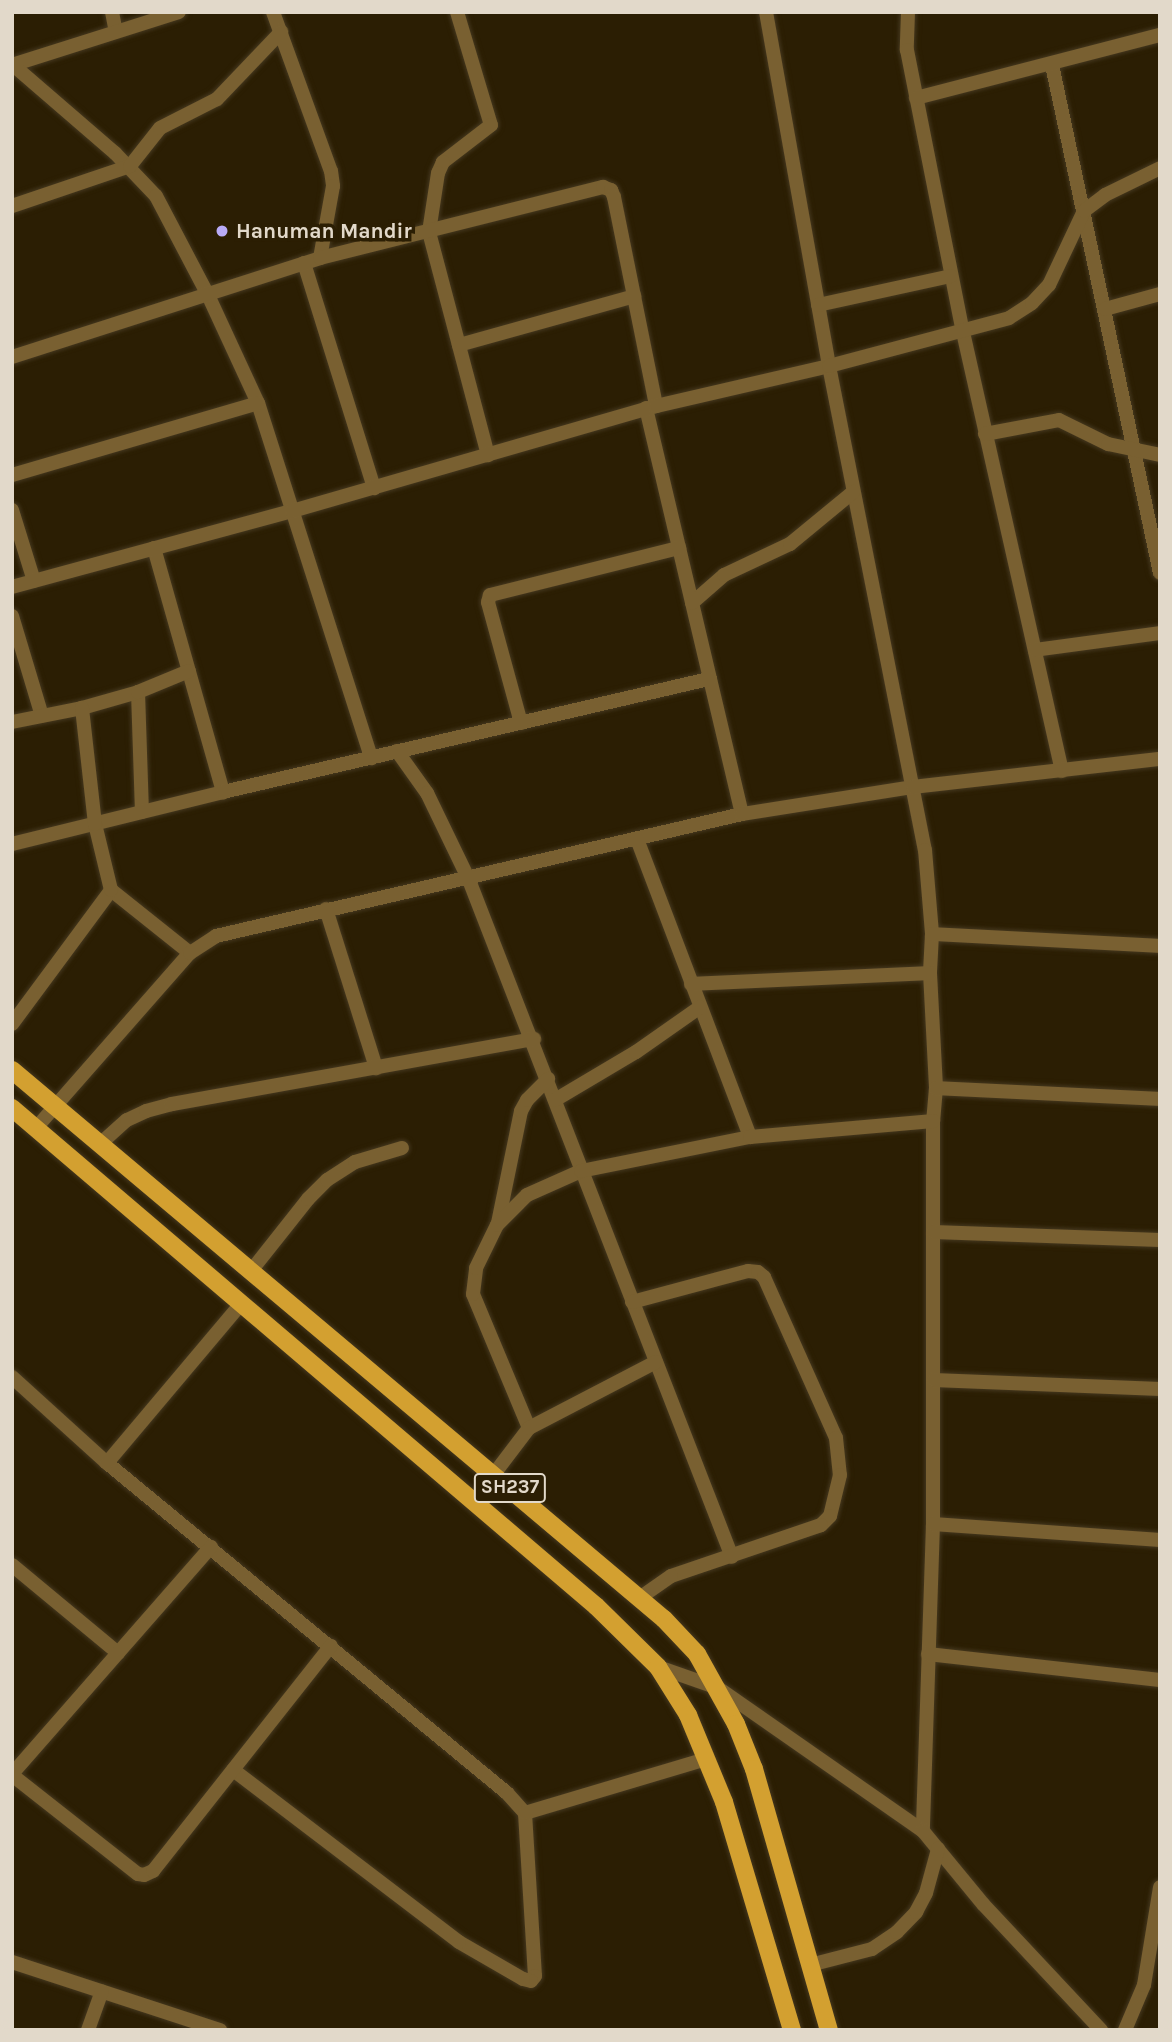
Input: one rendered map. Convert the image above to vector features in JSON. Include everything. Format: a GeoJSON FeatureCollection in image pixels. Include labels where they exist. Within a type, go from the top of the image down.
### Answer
{"type":"FeatureCollection","features":[{"type":"Feature","properties":{"kind":"main road","name":"SH237"},"geometry":{"type":"LineString","coordinates":[[12,1070],[640,1598],[697,1654],[718,1688],[754,1769],[829,2030]]}},
{"type":"Feature","properties":{"kind":"main road","name":"SH237"},"geometry":{"type":"LineString","coordinates":[[12,1108],[596,1606],[658,1667],[688,1715],[724,1802],[792,2030]]}},
{"type":"Feature","properties":{"kind":"street"},"geometry":{"type":"LineString","coordinates":[[112,12],[116,32]]}},
{"type":"Feature","properties":{"kind":"street"},"geometry":{"type":"LineString","coordinates":[[13,65],[178,12]]}},
{"type":"Feature","properties":{"kind":"street"},"geometry":{"type":"LineString","coordinates":[[273,12],[331,171],[332,186],[320,258]]}},
{"type":"Feature","properties":{"kind":"street"},"geometry":{"type":"LineString","coordinates":[[457,12],[491,125],[443,162],[438,173],[429,232],[488,455]]}},
{"type":"Feature","properties":{"kind":"street"},"geometry":{"type":"LineString","coordinates":[[766,12],[829,366],[925,850],[932,934],[930,973],[936,1088],[933,1121],[933,1524],[923,1831]]}},
{"type":"Feature","properties":{"kind":"street"},"geometry":{"type":"LineString","coordinates":[[908,12],[905,38],[951,276],[1062,771]]}},
{"type":"Feature","properties":{"kind":"street"},"geometry":{"type":"LineString","coordinates":[[12,205],[130,166],[160,128],[217,99],[281,33]]}},
{"type":"Feature","properties":{"kind":"street"},"geometry":{"type":"LineString","coordinates":[[916,98],[1160,35]]}},
{"type":"Feature","properties":{"kind":"street"},"geometry":{"type":"LineString","coordinates":[[13,65],[130,166],[156,196],[208,295],[258,403],[371,758]]}},
{"type":"Feature","properties":{"kind":"street"},"geometry":{"type":"LineString","coordinates":[[1052,65],[1160,573]]}},
{"type":"Feature","properties":{"kind":"street"},"geometry":{"type":"LineString","coordinates":[[12,587],[374,488],[651,407],[829,366],[1009,318],[1032,303],[1049,285],[1084,211],[1105,195],[1160,168]]}},
{"type":"Feature","properties":{"kind":"street"},"geometry":{"type":"LineString","coordinates":[[12,356],[320,258],[603,187],[611,190],[634,296],[651,407],[679,548],[742,814]]}},
{"type":"Feature","properties":{"kind":"street"},"geometry":{"type":"LineString","coordinates":[[304,263],[374,488]]}},
{"type":"Feature","properties":{"kind":"street"},"geometry":{"type":"LineString","coordinates":[[818,305],[951,276]]}},
{"type":"Feature","properties":{"kind":"street"},"geometry":{"type":"LineString","coordinates":[[1105,309],[1160,294]]}},
{"type":"Feature","properties":{"kind":"street"},"geometry":{"type":"LineString","coordinates":[[459,345],[634,296]]}},
{"type":"Feature","properties":{"kind":"street"},"geometry":{"type":"LineString","coordinates":[[12,475],[258,403]]}},
{"type":"Feature","properties":{"kind":"street"},"geometry":{"type":"LineString","coordinates":[[985,434],[1059,420],[1108,444],[1160,455]]}},
{"type":"Feature","properties":{"kind":"street"},"geometry":{"type":"LineString","coordinates":[[692,603],[724,575],[790,544],[853,492]]}},
{"type":"Feature","properties":{"kind":"street"},"geometry":{"type":"LineString","coordinates":[[12,510],[34,581]]}},
{"type":"Feature","properties":{"kind":"street"},"geometry":{"type":"LineString","coordinates":[[154,548],[223,792]]}},
{"type":"Feature","properties":{"kind":"street"},"geometry":{"type":"LineString","coordinates":[[521,723],[488,602],[490,595],[679,548]]}},
{"type":"Feature","properties":{"kind":"street"},"geometry":{"type":"LineString","coordinates":[[12,617],[42,716]]}},
{"type":"Feature","properties":{"kind":"street"},"geometry":{"type":"LineString","coordinates":[[1035,650],[1160,633]]}},
{"type":"Feature","properties":{"kind":"street"},"geometry":{"type":"LineString","coordinates":[[12,722],[82,708],[138,692],[189,671]]}},
{"type":"Feature","properties":{"kind":"street"},"geometry":{"type":"LineString","coordinates":[[12,844],[142,811],[710,679]]}},
{"type":"Feature","properties":{"kind":"street"},"geometry":{"type":"LineString","coordinates":[[138,692],[142,811]]}},
{"type":"Feature","properties":{"kind":"street"},"geometry":{"type":"LineString","coordinates":[[82,708],[94,824],[111,890],[190,954]]}},
{"type":"Feature","properties":{"kind":"street"},"geometry":{"type":"LineString","coordinates":[[397,751],[427,793],[469,880],[534,1039],[581,1171],[733,1557]]}},
{"type":"Feature","properties":{"kind":"street"},"geometry":{"type":"LineString","coordinates":[[36,1128],[190,954],[216,936],[326,909],[469,880],[742,814],[914,787],[1160,759]]}},
{"type":"Feature","properties":{"kind":"street"},"geometry":{"type":"LineString","coordinates":[[637,839],[750,1137]]}},
{"type":"Feature","properties":{"kind":"street"},"geometry":{"type":"LineString","coordinates":[[12,1024],[111,890]]}},
{"type":"Feature","properties":{"kind":"street"},"geometry":{"type":"LineString","coordinates":[[326,909],[376,1068]]}},
{"type":"Feature","properties":{"kind":"street"},"geometry":{"type":"LineString","coordinates":[[932,934],[1160,946]]}},
{"type":"Feature","properties":{"kind":"street"},"geometry":{"type":"LineString","coordinates":[[691,984],[930,973]]}},
{"type":"Feature","properties":{"kind":"street"},"geometry":{"type":"LineString","coordinates":[[555,1100],[636,1052],[700,1007]]}},
{"type":"Feature","properties":{"kind":"street"},"geometry":{"type":"LineString","coordinates":[[100,1144],[127,1120],[146,1111],[534,1039]]}},
{"type":"Feature","properties":{"kind":"street"},"geometry":{"type":"LineString","coordinates":[[529,1428],[475,1304],[476,1268],[497,1224],[521,1111],[527,1100],[548,1079]]}},
{"type":"Feature","properties":{"kind":"street"},"geometry":{"type":"LineString","coordinates":[[936,1088],[1160,1099]]}},
{"type":"Feature","properties":{"kind":"street"},"geometry":{"type":"LineString","coordinates":[[497,1224],[527,1195],[581,1171],[750,1137],[933,1121]]}},
{"type":"Feature","properties":{"kind":"street"},"geometry":{"type":"LineString","coordinates":[[251,1271],[327,1180],[355,1162],[402,1148]]}},
{"type":"Feature","properties":{"kind":"street"},"geometry":{"type":"LineString","coordinates":[[933,1232],[1160,1240]]}},
{"type":"Feature","properties":{"kind":"street"},"geometry":{"type":"LineString","coordinates":[[632,1302],[747,1271],[758,1272],[764,1277],[836,1438],[840,1475],[831,1516],[808,1531],[671,1576],[640,1598]]}},
{"type":"Feature","properties":{"kind":"street"},"geometry":{"type":"LineString","coordinates":[[107,1464],[241,1304]]}},
{"type":"Feature","properties":{"kind":"street"},"geometry":{"type":"LineString","coordinates":[[494,1474],[529,1428],[656,1362]]}},
{"type":"Feature","properties":{"kind":"street"},"geometry":{"type":"LineString","coordinates":[[12,1377],[107,1464],[481,1769],[525,1813],[535,1966],[531,1981],[459,1942],[233,1770]]}},
{"type":"Feature","properties":{"kind":"street"},"geometry":{"type":"LineString","coordinates":[[934,1380],[1160,1389]]}},
{"type":"Feature","properties":{"kind":"street"},"geometry":{"type":"LineString","coordinates":[[933,1524],[1160,1540]]}},
{"type":"Feature","properties":{"kind":"street"},"geometry":{"type":"LineString","coordinates":[[211,1547],[12,1774],[138,1874],[144,1875],[153,1871],[331,1646]]}},
{"type":"Feature","properties":{"kind":"street"},"geometry":{"type":"LineString","coordinates":[[12,1565],[118,1653]]}},
{"type":"Feature","properties":{"kind":"street"},"geometry":{"type":"LineString","coordinates":[[928,1654],[1160,1680]]}},
{"type":"Feature","properties":{"kind":"street"},"geometry":{"type":"LineString","coordinates":[[658,1667],[718,1688],[923,1831],[983,1904],[1101,2030]]}},
{"type":"Feature","properties":{"kind":"street"},"geometry":{"type":"LineString","coordinates":[[525,1813],[706,1759]]}},
{"type":"Feature","properties":{"kind":"street"},"geometry":{"type":"LineString","coordinates":[[810,1965],[872,1949],[897,1932],[916,1912],[926,1893],[937,1849]]}},
{"type":"Feature","properties":{"kind":"street"},"geometry":{"type":"LineString","coordinates":[[1125,2030],[1144,1985],[1160,1887]]}},
{"type":"Feature","properties":{"kind":"street"},"geometry":{"type":"LineString","coordinates":[[12,1962],[220,2030]]}},
{"type":"Feature","properties":{"kind":"street"},"geometry":{"type":"LineString","coordinates":[[88,2030],[102,1991]]}},
{"type":"Feature","properties":{"kind":"place","name":"Hanuman Mandir"},"geometry":{"type":"Point","coordinates":[222,231]}}]}
